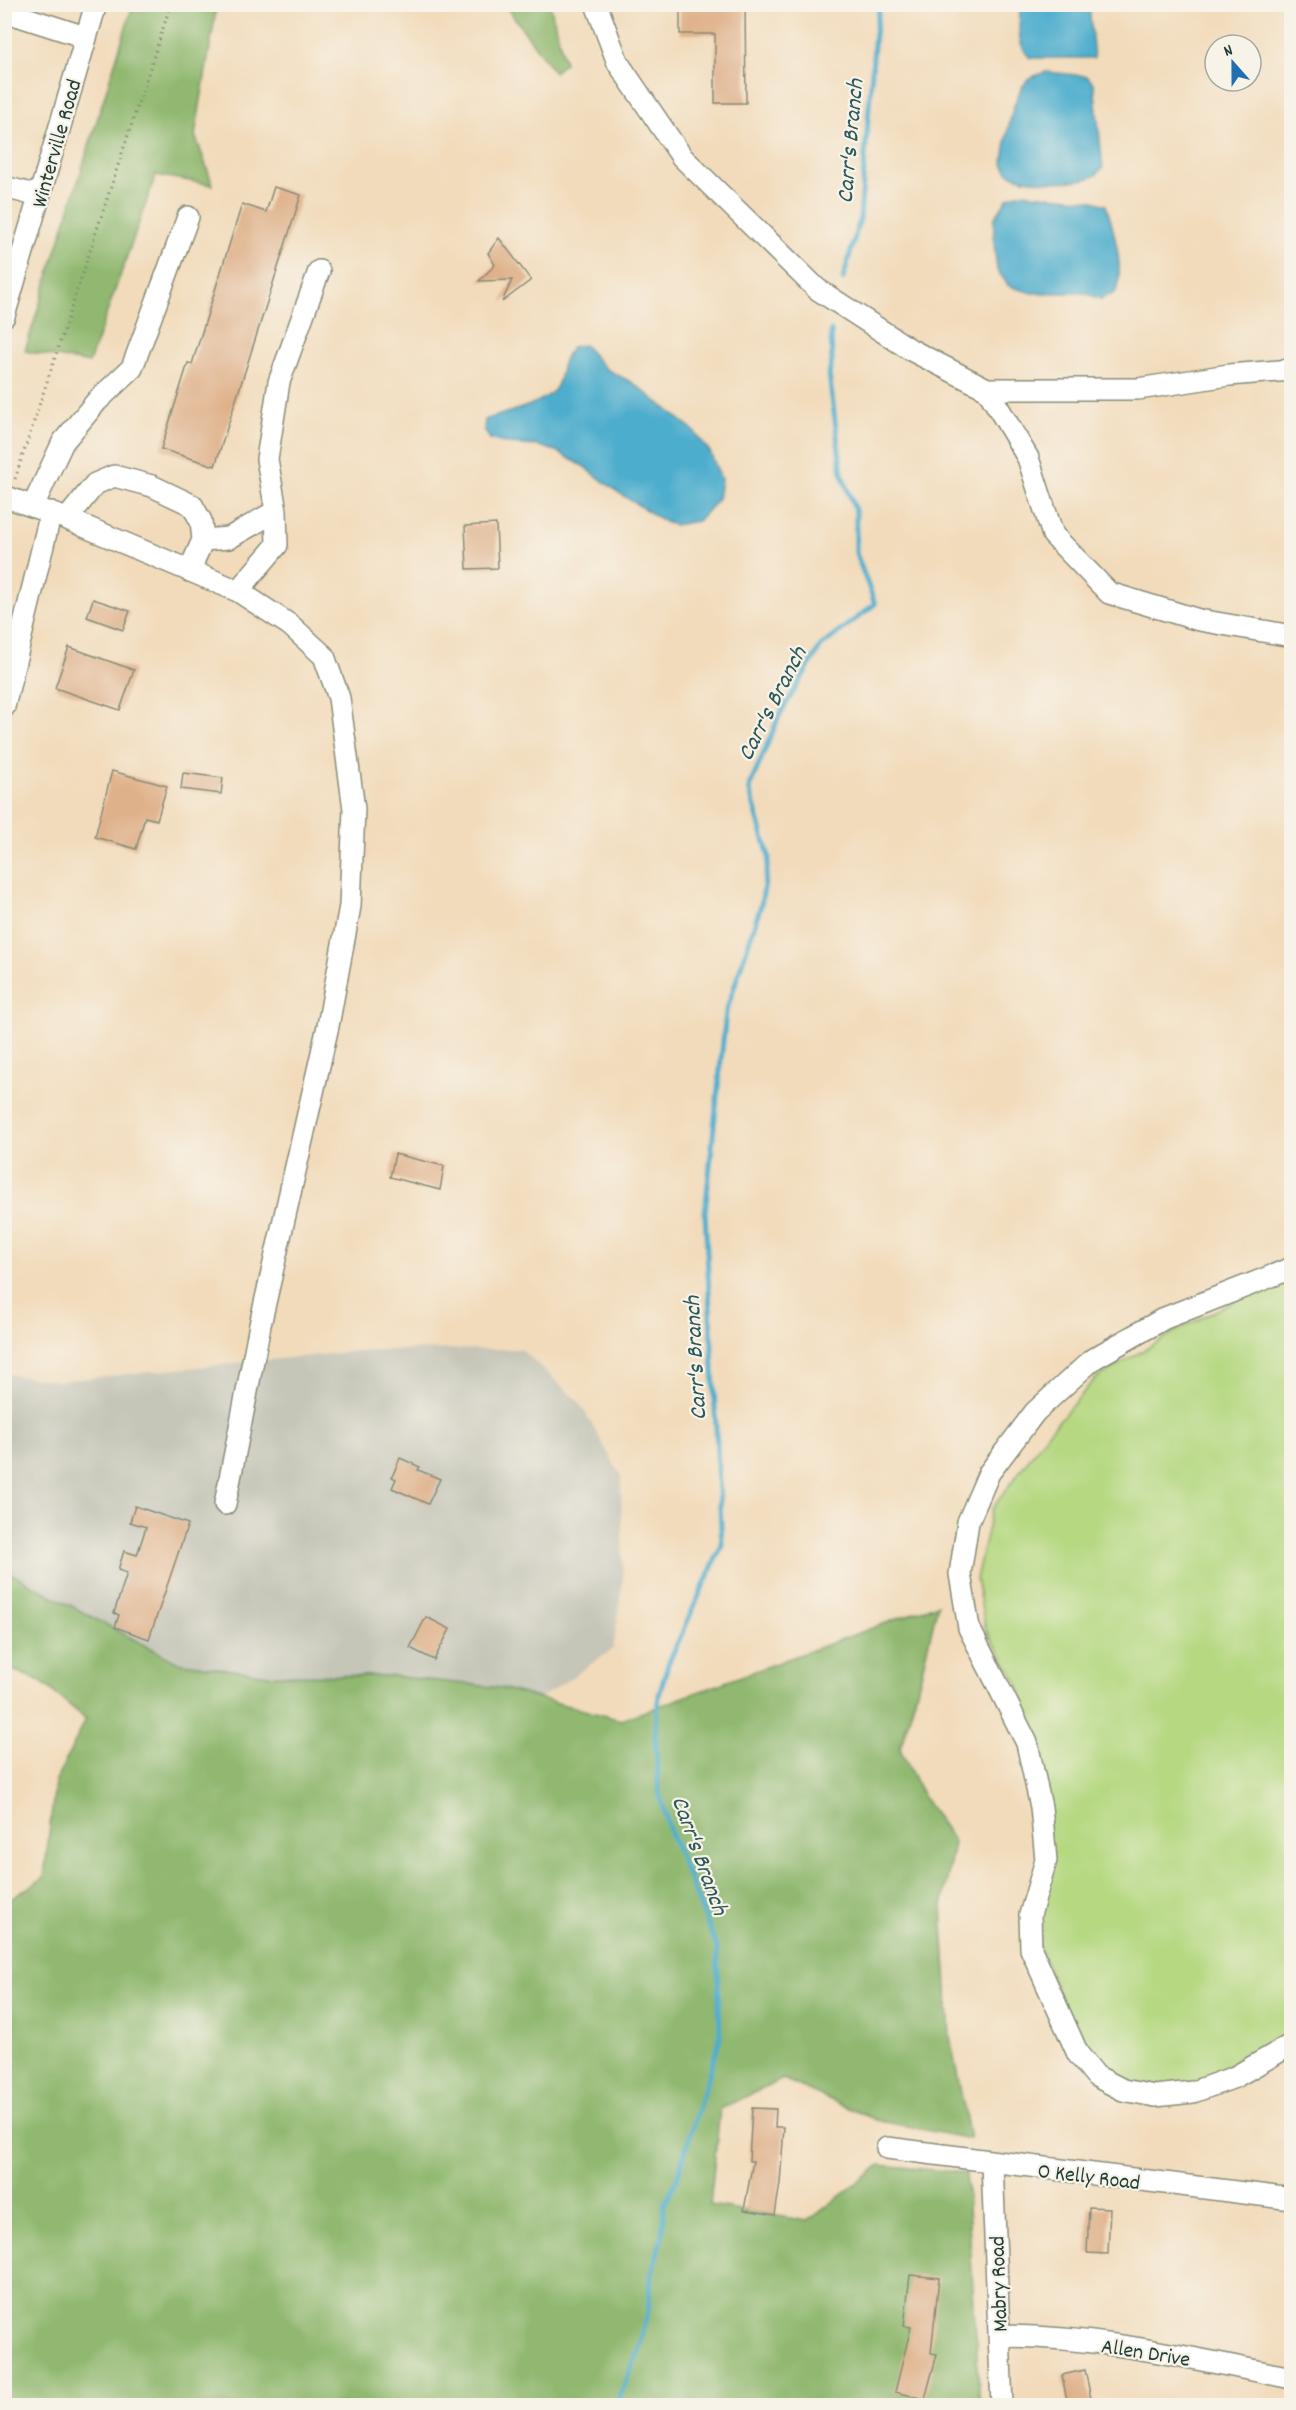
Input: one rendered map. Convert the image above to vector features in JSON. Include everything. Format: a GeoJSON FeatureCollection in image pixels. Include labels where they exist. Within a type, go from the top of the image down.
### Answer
{"type":"FeatureCollection","features":[{"type":"Feature","properties":{"kind":"street","name":"Winterville Road"},"geometry":{"type":"LineString","coordinates":[[4,316],[96,4]]}},
{"type":"Feature","properties":{"kind":"street"},"geometry":{"type":"LineString","coordinates":[[596,4],[618,63],[682,157],[817,289],[911,350],[987,389],[1138,389],[1230,375],[1292,370]]}},
{"type":"Feature","properties":{"kind":"street"},"geometry":{"type":"LineString","coordinates":[[4,11],[86,38]]}},
{"type":"Feature","properties":{"kind":"street"},"geometry":{"type":"LineString","coordinates":[[4,187],[39,196]]}},
{"type":"Feature","properties":{"kind":"street"},"geometry":{"type":"LineString","coordinates":[[4,707],[50,512],[63,442],[97,401],[132,368],[188,217]]}},
{"type":"Feature","properties":{"kind":"street"},"geometry":{"type":"LineString","coordinates":[[238,591],[277,545],[276,511],[267,459],[279,382],[319,271]]}},
{"type":"Feature","properties":{"kind":"street"},"geometry":{"type":"LineString","coordinates":[[987,389],[1028,458],[1053,535],[1109,593],[1199,620],[1292,636]]}},
{"type":"Feature","properties":{"kind":"street"},"geometry":{"type":"LineString","coordinates":[[50,512],[95,484],[114,476],[152,486],[192,505],[201,520],[203,540],[189,571]]}},
{"type":"Feature","properties":{"kind":"street"},"geometry":{"type":"LineString","coordinates":[[4,496],[50,512],[238,591],[290,625],[324,656],[339,698],[354,809],[348,917],[328,1026],[260,1325],[225,1504]]}},
{"type":"Feature","properties":{"kind":"street"},"geometry":{"type":"LineString","coordinates":[[203,540],[230,538],[276,511]]}},
{"type":"Feature","properties":{"kind":"street"},"geometry":{"type":"LineString","coordinates":[[1292,1268],[1165,1318],[1092,1359],[1035,1412],[989,1473],[968,1522],[960,1574],[969,1628],[1027,1743],[1041,1806],[1046,1860],[1030,1915],[1031,1949],[1078,2054],[1096,2076],[1123,2090],[1155,2096],[1193,2092],[1235,2077],[1292,2044]]}},
{"type":"Feature","properties":{"kind":"street","name":"O Kelly Road"},"geometry":{"type":"LineString","coordinates":[[887,2148],[1292,2199]]}},
{"type":"Feature","properties":{"kind":"street","name":"Mabry Road"},"geometry":{"type":"LineString","coordinates":[[992,2163],[1002,2406]]}},
{"type":"Feature","properties":{"kind":"street","name":"Allen Drive"},"geometry":{"type":"LineString","coordinates":[[999,2336],[1038,2336],[1148,2349],[1292,2378]]}},
{"type":"Feature","properties":{"kind":"path"},"geometry":{"type":"LineString","coordinates":[[16,476],[171,4]]}},
{"type":"Feature","properties":{"kind":"shaded area"},"geometry":{"type":"Polygon","coordinates":[[[521,1349],[579,1402],[621,1476],[623,1579],[613,1649],[535,1702],[179,1675],[5,1601],[5,1374],[59,1381],[369,1350],[521,1349]]]}},
{"type":"Feature","properties":{"kind":"green space"},"geometry":{"type":"Polygon","coordinates":[[[133,5],[217,5],[195,135],[213,185],[156,175],[89,363],[25,351],[133,5]]]}},
{"type":"Feature","properties":{"kind":"green space"},"geometry":{"type":"Polygon","coordinates":[[[505,5],[550,5],[565,63],[554,72],[505,5]]]}},
{"type":"Feature","properties":{"kind":"green space"},"geometry":{"type":"Polygon","coordinates":[[[1291,1275],[1291,2033],[1248,2061],[1193,2084],[1142,2089],[1099,2069],[1078,2043],[1036,1939],[1048,1819],[1046,1772],[1019,1685],[986,1630],[976,1579],[992,1509],[1048,1433],[1095,1379],[1176,1331],[1256,1290],[1291,1275]]]}},
{"type":"Feature","properties":{"kind":"green space"},"geometry":{"type":"Polygon","coordinates":[[[4,1570],[176,1662],[268,1675],[392,1676],[501,1688],[621,1720],[938,1604],[900,1749],[924,1798],[954,1842],[942,1907],[950,2037],[970,2139],[876,2120],[783,2079],[720,2109],[710,2205],[808,2221],[880,2165],[966,2173],[980,2405],[5,2405],[5,1903],[44,1877],[55,1783],[86,1719],[40,1681],[5,1667],[4,1570]]]}},
{"type":"Feature","properties":{"kind":"water"},"geometry":{"type":"Polygon","coordinates":[[[1020,5],[1089,5],[1094,58],[1030,58],[1020,40],[1020,5]]]}},
{"type":"Feature","properties":{"kind":"water"},"geometry":{"type":"Polygon","coordinates":[[[1046,72],[1087,76],[1094,84],[1103,168],[1096,175],[1065,182],[1038,181],[1015,176],[1008,172],[1003,164],[1010,119],[1018,95],[1029,79],[1046,72]]]}},
{"type":"Feature","properties":{"kind":"water"},"geometry":{"type":"Polygon","coordinates":[[[1021,193],[1091,200],[1106,205],[1119,262],[1118,284],[1115,293],[1101,299],[1084,293],[1032,293],[1009,286],[997,270],[994,219],[1008,197],[1021,193]]]}},
{"type":"Feature","properties":{"kind":"water"},"geometry":{"type":"Polygon","coordinates":[[[584,345],[606,369],[633,383],[692,429],[710,452],[721,479],[718,499],[698,521],[674,525],[665,522],[619,493],[583,466],[556,451],[539,446],[508,444],[490,439],[484,429],[485,420],[535,403],[552,392],[557,386],[563,362],[572,347],[584,345]]]}},
{"type":"Feature","properties":{"kind":"building"},"geometry":{"type":"Polygon","coordinates":[[[680,4],[745,4],[746,103],[715,103],[715,34],[680,34],[680,4]]]}},
{"type":"Feature","properties":{"kind":"building"},"geometry":{"type":"Polygon","coordinates":[[[274,187],[301,195],[215,466],[161,449],[188,363],[192,364],[242,204],[266,212],[274,187]]]}},
{"type":"Feature","properties":{"kind":"building"},"geometry":{"type":"Polygon","coordinates":[[[499,238],[531,280],[502,302],[512,280],[479,281],[495,265],[488,253],[499,238]]]}},
{"type":"Feature","properties":{"kind":"building"},"geometry":{"type":"Polygon","coordinates":[[[496,524],[498,568],[467,569],[465,526],[496,524]]]}},
{"type":"Feature","properties":{"kind":"building"},"geometry":{"type":"Polygon","coordinates":[[[93,599],[130,611],[123,630],[87,617],[93,599]]]}},
{"type":"Feature","properties":{"kind":"building"},"geometry":{"type":"Polygon","coordinates":[[[69,647],[134,670],[120,710],[55,688],[69,647]]]}},
{"type":"Feature","properties":{"kind":"building"},"geometry":{"type":"Polygon","coordinates":[[[112,771],[167,786],[157,820],[145,817],[136,849],[95,837],[112,771]]]}},
{"type":"Feature","properties":{"kind":"building"},"geometry":{"type":"Polygon","coordinates":[[[183,773],[223,778],[221,794],[181,789],[183,773]]]}},
{"type":"Feature","properties":{"kind":"building"},"geometry":{"type":"Polygon","coordinates":[[[395,1154],[444,1166],[440,1190],[390,1177],[395,1154]]]}},
{"type":"Feature","properties":{"kind":"building"},"geometry":{"type":"Polygon","coordinates":[[[400,1458],[420,1467],[418,1470],[440,1479],[428,1504],[392,1488],[396,1479],[392,1477],[400,1458]]]}},
{"type":"Feature","properties":{"kind":"building"},"geometry":{"type":"Polygon","coordinates":[[[135,1506],[188,1524],[149,1639],[115,1627],[119,1615],[114,1613],[127,1573],[118,1570],[124,1551],[137,1555],[146,1527],[130,1522],[135,1506]]]}},
{"type":"Feature","properties":{"kind":"building"},"geometry":{"type":"Polygon","coordinates":[[[426,1617],[450,1629],[434,1660],[410,1648],[426,1617]]]}},
{"type":"Feature","properties":{"kind":"building"},"geometry":{"type":"Polygon","coordinates":[[[752,2108],[776,2109],[775,2127],[784,2127],[775,2215],[744,2210],[753,2161],[749,2161],[752,2108]]]}},
{"type":"Feature","properties":{"kind":"building"},"geometry":{"type":"Polygon","coordinates":[[[1089,2207],[1110,2208],[1108,2254],[1087,2253],[1089,2207]]]}},
{"type":"Feature","properties":{"kind":"building"},"geometry":{"type":"Polygon","coordinates":[[[910,2275],[939,2278],[931,2353],[937,2354],[925,2399],[895,2392],[911,2327],[904,2326],[910,2275]]]}},
{"type":"Feature","properties":{"kind":"building"},"geometry":{"type":"Polygon","coordinates":[[[1085,2370],[1092,2403],[1068,2406],[1062,2375],[1085,2370]]]}},
{"type":"Feature","properties":{"kind":"waterway","name":"Carr's Branch"},"geometry":{"type":"LineString","coordinates":[[843,279],[860,218],[875,33],[880,4]]}},
{"type":"Feature","properties":{"kind":"waterway","name":"Carr's Branch"},"geometry":{"type":"LineString","coordinates":[[616,2406],[638,2352],[648,2313],[651,2276],[662,2236],[664,2205],[676,2181],[720,2038],[717,1947],[670,1832],[659,1792],[655,1736],[659,1695],[668,1664],[722,1545],[705,1213],[726,1012],[761,905],[769,857],[749,788],[780,714],[821,646],[875,604],[856,553],[856,513],[842,474],[829,374],[832,361],[831,331]]}}]}
